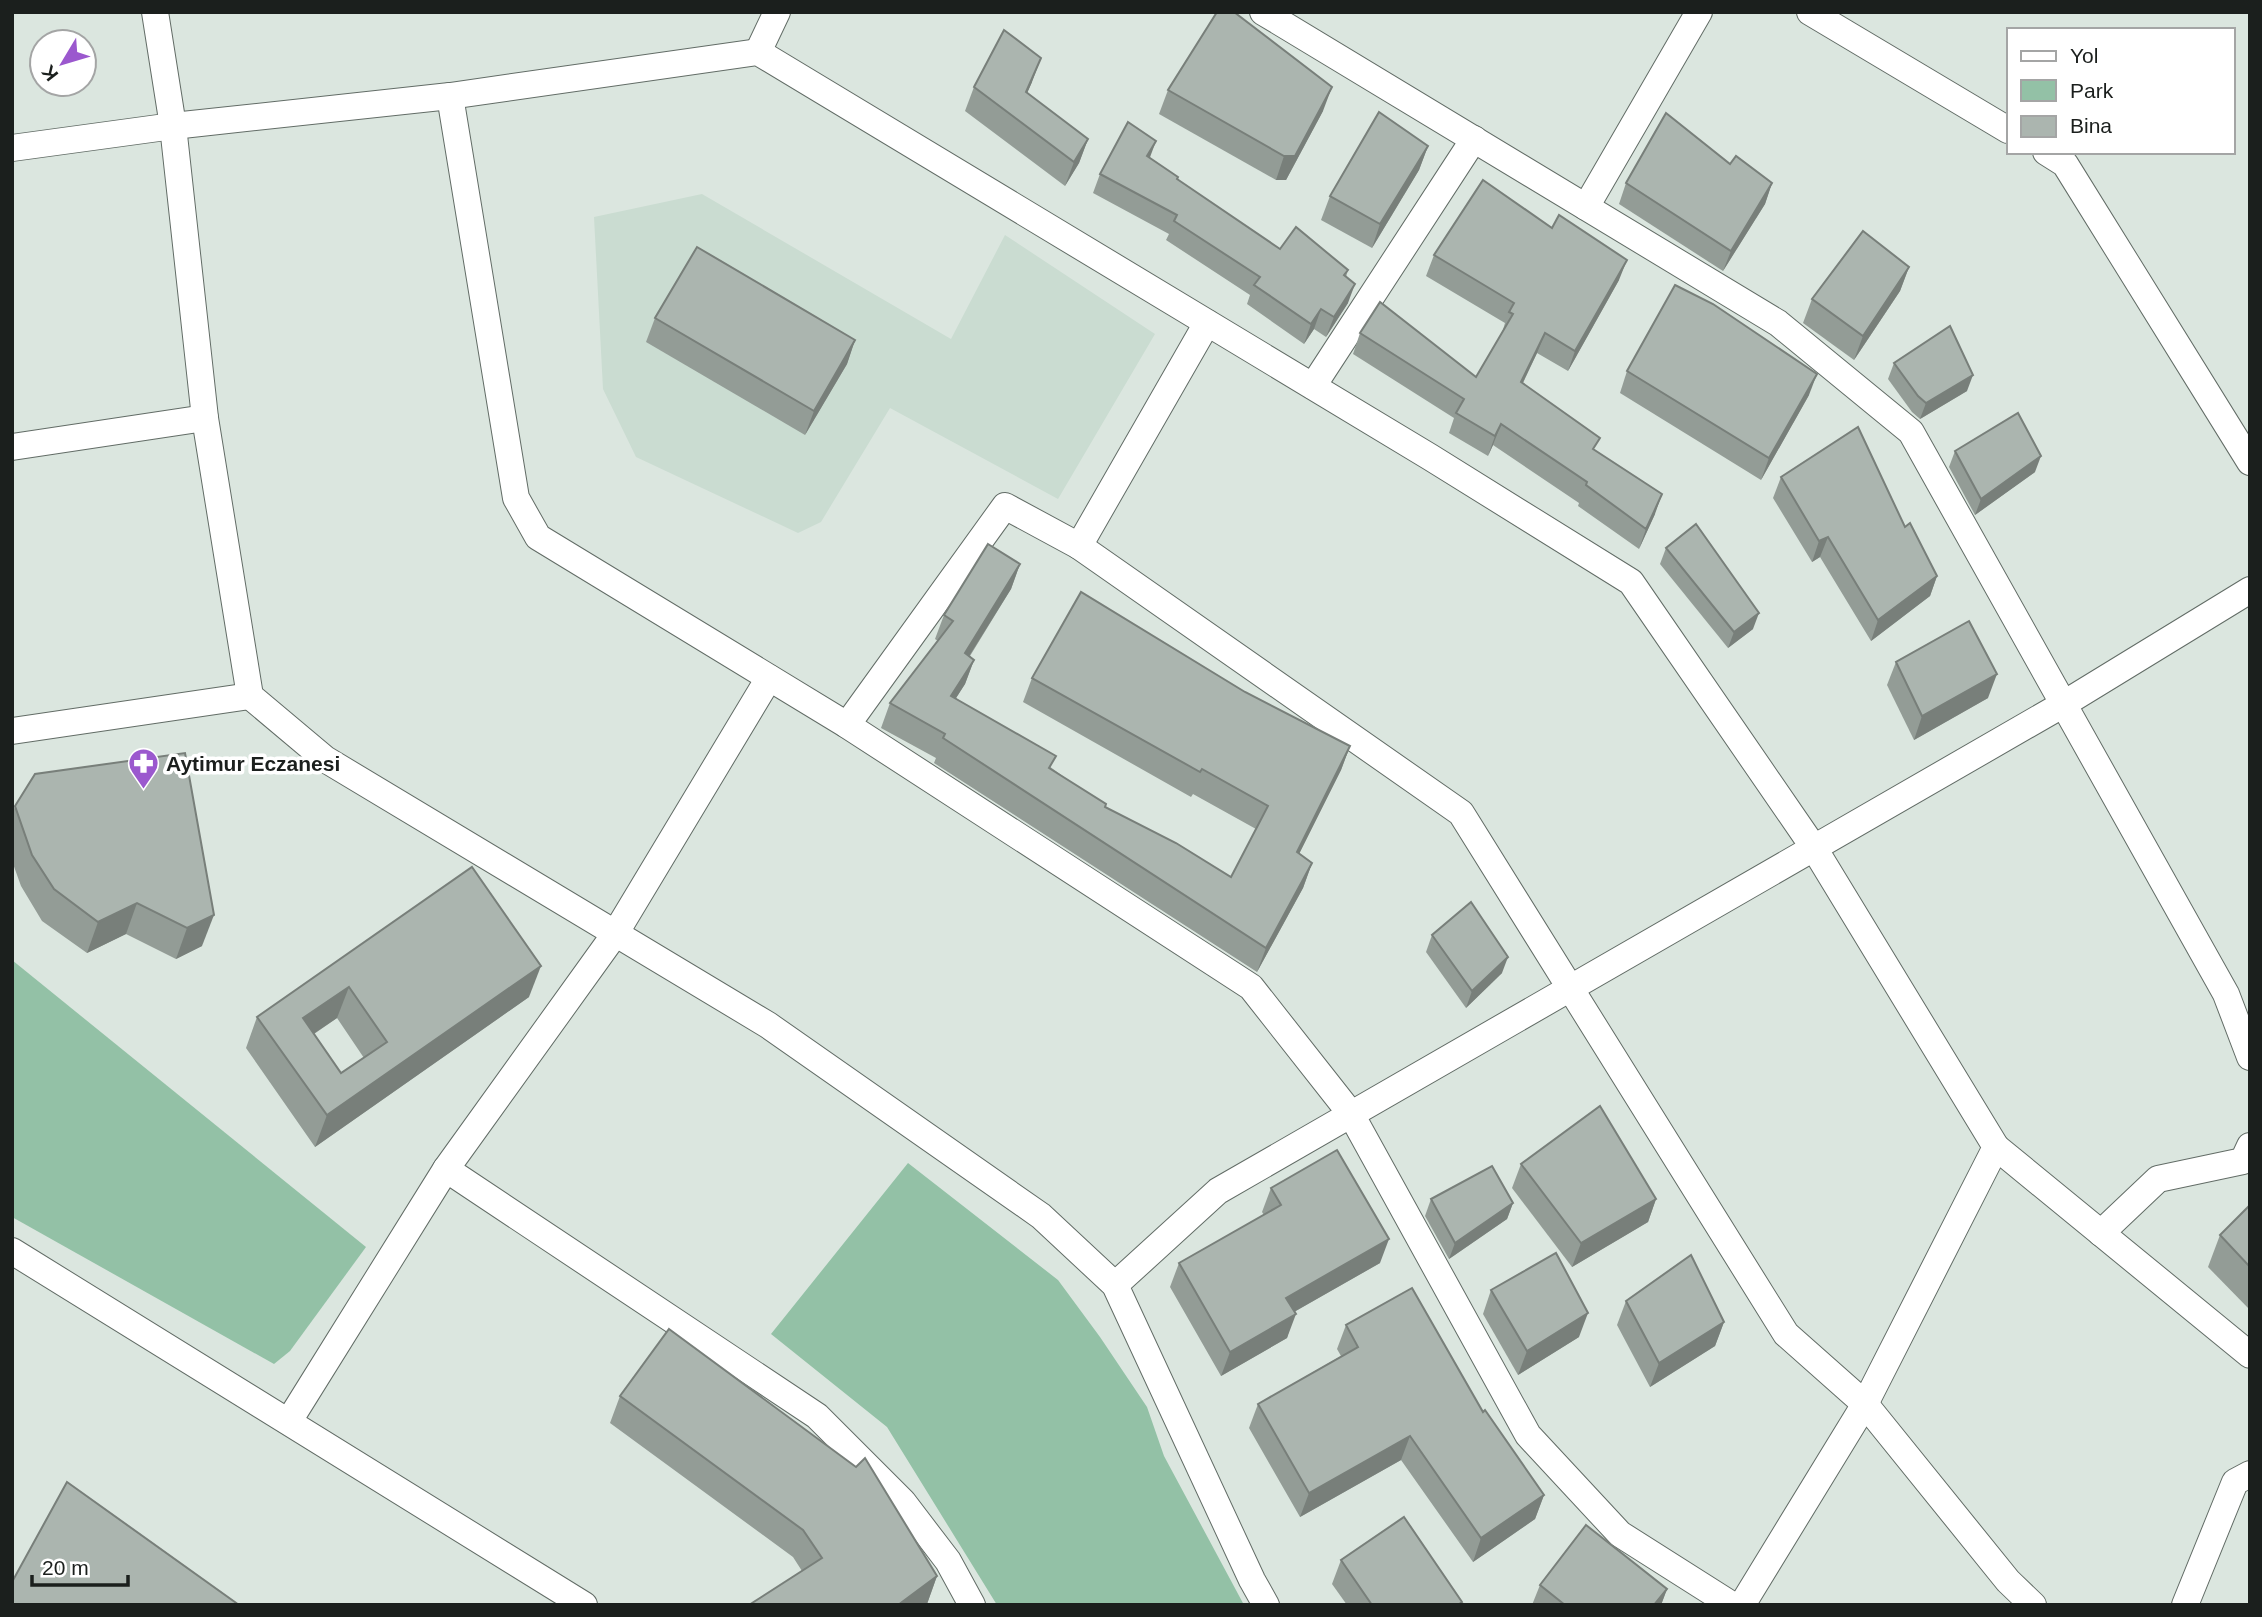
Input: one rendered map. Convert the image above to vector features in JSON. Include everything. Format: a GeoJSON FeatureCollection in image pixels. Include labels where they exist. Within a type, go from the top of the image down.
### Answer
{"type":"FeatureCollection","features":[{"type":"Feature","properties":{"kind":"street"},"geometry":{"type":"LineString","coordinates":[[155,12],[173,126],[205,418],[250,696],[325,760],[768,1026],[1041,1216],[1115,1285],[1251,1580],[1266,1605]]}},
{"type":"Feature","properties":{"kind":"street"},"geometry":{"type":"LineString","coordinates":[[758,52],[777,12]]}},
{"type":"Feature","properties":{"kind":"street"},"geometry":{"type":"LineString","coordinates":[[1263,12],[1778,323],[1911,432],[2226,994],[2250,1058]]}},
{"type":"Feature","properties":{"kind":"street"},"geometry":{"type":"LineString","coordinates":[[1586,207],[1699,12]]}},
{"type":"Feature","properties":{"kind":"street"},"geometry":{"type":"LineString","coordinates":[[1810,12],[2007,129]]}},
{"type":"Feature","properties":{"kind":"street"},"geometry":{"type":"LineString","coordinates":[[12,148],[173,126],[450,96],[758,52],[1313,386],[1631,582],[1814,848],[1996,1147],[2250,1355]]}},
{"type":"Feature","properties":{"kind":"street"},"geometry":{"type":"LineString","coordinates":[[450,96],[516,498],[538,537],[846,725],[1251,988],[1351,1114],[1528,1435],[1620,1534],[1732,1605]]}},
{"type":"Feature","properties":{"kind":"street"},"geometry":{"type":"LineString","coordinates":[[1313,386],[1474,139]]}},
{"type":"Feature","properties":{"kind":"street"},"geometry":{"type":"LineString","coordinates":[[2049,154],[2065,164],[2250,462]]}},
{"type":"Feature","properties":{"kind":"street"},"geometry":{"type":"LineString","coordinates":[[1079,546],[1207,323]]}},
{"type":"Feature","properties":{"kind":"street"},"geometry":{"type":"LineString","coordinates":[[12,447],[205,418]]}},
{"type":"Feature","properties":{"kind":"street"},"geometry":{"type":"LineString","coordinates":[[846,725],[1005,506],[1079,546],[1461,813],[1786,1334],[1865,1404],[2008,1581],[2033,1605]]}},
{"type":"Feature","properties":{"kind":"street"},"geometry":{"type":"LineString","coordinates":[[1115,1285],[1218,1191],[2063,705],[2250,590]]}},
{"type":"Feature","properties":{"kind":"street"},"geometry":{"type":"LineString","coordinates":[[289,1421],[446,1169],[615,934],[769,678]]}},
{"type":"Feature","properties":{"kind":"street"},"geometry":{"type":"LineString","coordinates":[[12,731],[250,696]]}},
{"type":"Feature","properties":{"kind":"street"},"geometry":{"type":"LineString","coordinates":[[2101,1233],[2158,1179],[2243,1161],[2250,1146]]}},
{"type":"Feature","properties":{"kind":"street"},"geometry":{"type":"LineString","coordinates":[[1742,1605],[1865,1404],[1996,1147]]}},
{"type":"Feature","properties":{"kind":"street"},"geometry":{"type":"LineString","coordinates":[[446,1169],[817,1416],[903,1502],[948,1560],[972,1605]]}},
{"type":"Feature","properties":{"kind":"street"},"geometry":{"type":"LineString","coordinates":[[12,1251],[584,1605]]}},
{"type":"Feature","properties":{"kind":"street"},"geometry":{"type":"LineString","coordinates":[[2185,1605],[2235,1482],[2250,1474]]}},
{"type":"Feature","properties":{"kind":"shaded area"},"geometry":{"type":"Polygon","coordinates":[[[702,194],[951,339],[1005,235],[1155,334],[1058,499],[890,408],[821,522],[798,533],[636,457],[603,389],[594,217],[702,194]]]}},
{"type":"Feature","properties":{"kind":"green space"},"geometry":{"type":"Polygon","coordinates":[[[12,960],[366,1247],[290,1351],[274,1364],[12,1217],[12,960]]]}},
{"type":"Feature","properties":{"kind":"green space"},"geometry":{"type":"Polygon","coordinates":[[[908,1163],[1058,1280],[1147,1407],[1164,1456],[1244,1605],[997,1605],[887,1427],[771,1334],[908,1163]]]}},
{"type":"Feature","properties":{"kind":"building"},"geometry":{"type":"Polygon","coordinates":[[[1217,12],[1234,12],[1332,87],[1295,156],[1284,156],[1168,90],[1217,12]]]}},
{"type":"Feature","properties":{"kind":"building"},"geometry":{"type":"Polygon","coordinates":[[[1004,30],[1041,58],[1026,92],[1088,139],[1074,162],[974,87],[1004,30]]]}},
{"type":"Feature","properties":{"kind":"building"},"geometry":{"type":"Polygon","coordinates":[[[1379,112],[1428,146],[1380,224],[1330,196],[1379,112]]]}},
{"type":"Feature","properties":{"kind":"building"},"geometry":{"type":"Polygon","coordinates":[[[1666,113],[1730,164],[1736,156],[1772,183],[1731,251],[1626,183],[1666,113]]]}},
{"type":"Feature","properties":{"kind":"building"},"geometry":{"type":"Polygon","coordinates":[[[1128,122],[1156,141],[1147,156],[1280,249],[1296,227],[1348,270],[1344,275],[1355,284],[1334,317],[1321,309],[1311,324],[1254,285],[1260,277],[1174,221],[1177,215],[1100,174],[1128,122]]]}},
{"type":"Feature","properties":{"kind":"building"},"geometry":{"type":"Polygon","coordinates":[[[1483,180],[1552,228],[1559,215],[1627,260],[1575,351],[1545,333],[1521,382],[1600,438],[1593,449],[1662,494],[1646,529],[1586,485],[1587,482],[1501,424],[1495,436],[1456,413],[1464,399],[1360,333],[1380,302],[1476,377],[1513,314],[1509,312],[1514,303],[1434,255],[1483,180]]]}},
{"type":"Feature","properties":{"kind":"building"},"geometry":{"type":"Polygon","coordinates":[[[1863,231],[1909,267],[1863,336],[1812,299],[1863,231]]]}},
{"type":"Feature","properties":{"kind":"building"},"geometry":{"type":"Polygon","coordinates":[[[697,247],[855,340],[814,411],[655,318],[697,247]]]}},
{"type":"Feature","properties":{"kind":"building"},"geometry":{"type":"Polygon","coordinates":[[[1675,285],[1713,304],[1817,374],[1769,458],[1627,371],[1675,285]]]}},
{"type":"Feature","properties":{"kind":"building"},"geometry":{"type":"Polygon","coordinates":[[[1950,326],[1973,375],[1926,403],[1894,363],[1950,326]]]}},
{"type":"Feature","properties":{"kind":"building"},"geometry":{"type":"Polygon","coordinates":[[[2018,413],[2041,456],[1981,499],[1955,451],[2018,413]]]}},
{"type":"Feature","properties":{"kind":"building"},"geometry":{"type":"Polygon","coordinates":[[[1858,427],[1905,527],[1910,523],[1937,576],[1878,620],[1828,537],[1819,541],[1781,477],[1858,427]]]}},
{"type":"Feature","properties":{"kind":"building"},"geometry":{"type":"Polygon","coordinates":[[[1696,524],[1759,613],[1734,632],[1666,548],[1696,524]]]}},
{"type":"Feature","properties":{"kind":"building"},"geometry":{"type":"Polygon","coordinates":[[[988,544],[1020,564],[965,653],[974,660],[951,696],[1056,756],[1049,768],[1106,804],[1105,807],[1176,843],[1231,877],[1268,806],[1202,769],[1200,772],[1032,678],[1081,592],[1245,692],[1350,746],[1297,852],[1312,863],[1266,948],[943,738],[945,734],[890,703],[953,621],[944,615],[988,544]]]}},
{"type":"Feature","properties":{"kind":"building"},"geometry":{"type":"Polygon","coordinates":[[[1969,621],[1997,674],[1922,716],[1896,662],[1969,621]]]}},
{"type":"Feature","properties":{"kind":"building"},"geometry":{"type":"Polygon","coordinates":[[[185,753],[214,915],[187,928],[137,903],[98,922],[54,889],[32,855],[15,806],[35,774],[185,753]]]}},
{"type":"Feature","properties":{"kind":"building"},"geometry":{"type":"Polygon","coordinates":[[[472,867],[541,966],[327,1115],[257,1017],[472,867]],[[349,987],[303,1018],[341,1073],[387,1042],[349,987]]]}},
{"type":"Feature","properties":{"kind":"building"},"geometry":{"type":"Polygon","coordinates":[[[1471,902],[1508,957],[1472,991],[1432,935],[1471,902]]]}},
{"type":"Feature","properties":{"kind":"building"},"geometry":{"type":"Polygon","coordinates":[[[1600,1106],[1656,1199],[1581,1243],[1521,1164],[1600,1106]]]}},
{"type":"Feature","properties":{"kind":"building"},"geometry":{"type":"Polygon","coordinates":[[[1337,1150],[1389,1239],[1286,1298],[1296,1314],[1230,1352],[1179,1263],[1281,1205],[1271,1188],[1337,1150]]]}},
{"type":"Feature","properties":{"kind":"building"},"geometry":{"type":"Polygon","coordinates":[[[1492,1166],[1513,1203],[1455,1243],[1431,1199],[1492,1166]]]}},
{"type":"Feature","properties":{"kind":"building"},"geometry":{"type":"Polygon","coordinates":[[[2250,1205],[2250,1267],[2220,1235],[2250,1205]]]}},
{"type":"Feature","properties":{"kind":"building"},"geometry":{"type":"Polygon","coordinates":[[[1556,1253],[1588,1313],[1527,1351],[1491,1290],[1556,1253]]]}},
{"type":"Feature","properties":{"kind":"building"},"geometry":{"type":"Polygon","coordinates":[[[1691,1255],[1724,1322],[1659,1363],[1626,1301],[1691,1255]]]}},
{"type":"Feature","properties":{"kind":"building"},"geometry":{"type":"Polygon","coordinates":[[[1412,1288],[1483,1412],[1485,1410],[1544,1495],[1481,1538],[1410,1436],[1309,1493],[1258,1404],[1358,1347],[1346,1325],[1412,1288]]]}},
{"type":"Feature","properties":{"kind":"building"},"geometry":{"type":"Polygon","coordinates":[[[669,1329],[856,1467],[865,1458],[937,1576],[898,1605],[749,1605],[822,1558],[803,1530],[620,1396],[669,1329]]]}},
{"type":"Feature","properties":{"kind":"building"},"geometry":{"type":"Polygon","coordinates":[[[67,1482],[239,1605],[12,1605],[12,1582],[67,1482]]]}},
{"type":"Feature","properties":{"kind":"building"},"geometry":{"type":"Polygon","coordinates":[[[1404,1517],[1462,1602],[1458,1605],[1372,1605],[1341,1560],[1404,1517]]]}},
{"type":"Feature","properties":{"kind":"building"},"geometry":{"type":"Polygon","coordinates":[[[1586,1525],[1667,1589],[1654,1605],[1565,1605],[1540,1585],[1586,1525]]]}},
{"type":"Feature","properties":{"kind":"place","name":"Aytimur Eczanesi"},"geometry":{"type":"Point","coordinates":[143,791]}}]}
